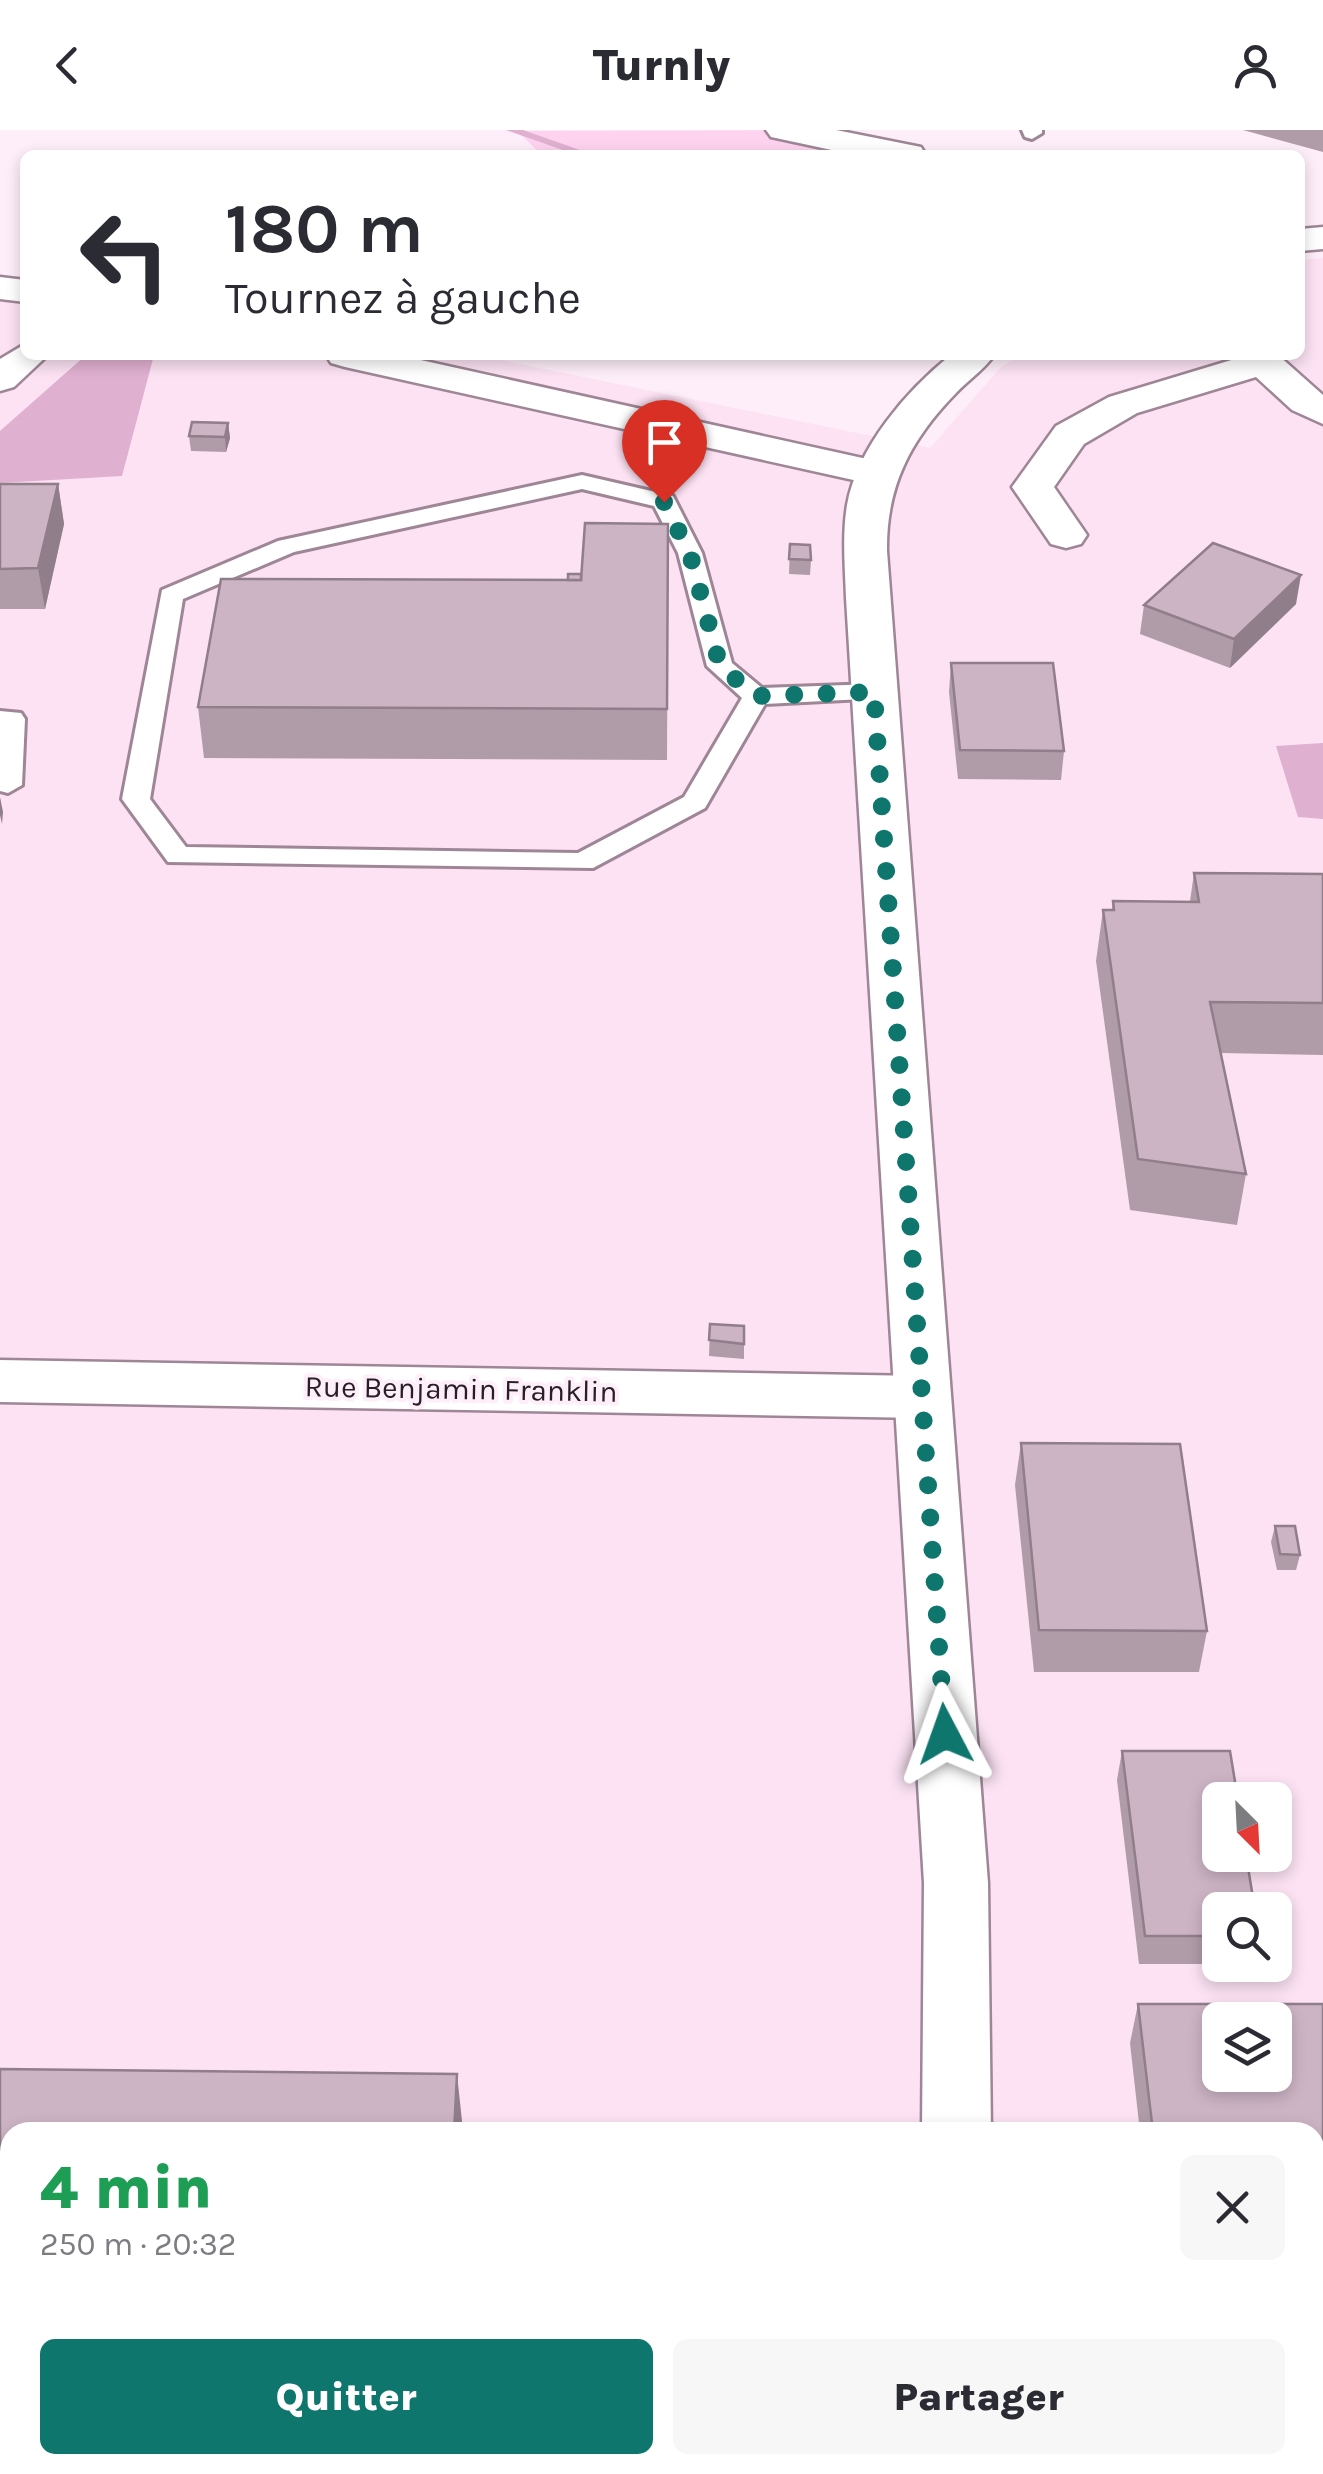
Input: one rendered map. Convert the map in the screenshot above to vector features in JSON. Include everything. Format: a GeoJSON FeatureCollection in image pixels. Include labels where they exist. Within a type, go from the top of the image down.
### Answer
{"type":"FeatureCollection","features":[{"type":"Feature","properties":{"kind":"street"},"geometry":{"type":"LineString","coordinates":[[783,130],[883,150]]}},
{"type":"Feature","properties":{"kind":"street"},"geometry":{"type":"LineString","coordinates":[[0,379],[23,360]]}},
{"type":"Feature","properties":{"kind":"street"},"geometry":{"type":"LineString","coordinates":[[367,360],[876,474]]}},
{"type":"Feature","properties":{"kind":"street"},"geometry":{"type":"LineString","coordinates":[[957,2122],[956,1883],[867,598],[868,506],[876,474],[945,377],[967,360]]}},
{"type":"Feature","properties":{"kind":"street"},"geometry":{"type":"LineString","coordinates":[[1066,536],[1033,487],[1070,435],[1122,406],[1256,360]]}},
{"type":"Feature","properties":{"kind":"street"},"geometry":{"type":"LineString","coordinates":[[1260,360],[1323,412]]}},
{"type":"Feature","properties":{"kind":"street","name":"Rue Benjamin Franklin"},"geometry":{"type":"LineString","coordinates":[[0,1380],[922,1397]]}},
{"type":"Feature","properties":{"kind":"lane"},"geometry":{"type":"LineString","coordinates":[[756,696],[695,802],[582,862],[178,856],[136,798],[171,595],[288,546],[582,482],[664,502],[690,554],[720,666],[756,696],[874,692]]}},
{"type":"Feature","properties":{"kind":"lane"},"geometry":{"type":"LineString","coordinates":[[0,718],[12,718],[8,785]]}},
{"type":"Feature","properties":{"kind":"shaded area"},"geometry":{"type":"Polygon","coordinates":[[[803,130],[833,150],[537,150],[517,131],[803,130]]]}},
{"type":"Feature","properties":{"kind":"shaded area"},"geometry":{"type":"Polygon","coordinates":[[[1323,258],[1323,2122],[0,2122],[0,278],[20,276],[20,360],[500,360],[930,448],[1001,367],[1013,360],[1305,360],[1305,260],[1323,258]]]}},
{"type":"Feature","properties":{"kind":"shaded area"},"geometry":{"type":"Polygon","coordinates":[[[80,360],[153,360],[122,476],[0,483],[0,431],[80,360]]]}},
{"type":"Feature","properties":{"kind":"shaded area"},"geometry":{"type":"Polygon","coordinates":[[[1323,743],[1323,819],[1298,817],[1276,746],[1323,743]]]}},
{"type":"Feature","properties":{"kind":"building"},"geometry":{"type":"Polygon","coordinates":[[[192,422],[228,423],[225,437],[189,436],[192,422]]]}},
{"type":"Feature","properties":{"kind":"building"},"geometry":{"type":"Polygon","coordinates":[[[0,484],[58,484],[38,568],[0,569],[0,484]]]}},
{"type":"Feature","properties":{"kind":"building"},"geometry":{"type":"Polygon","coordinates":[[[585,523],[668,524],[667,709],[198,707],[221,579],[581,580],[585,523]]]}},
{"type":"Feature","properties":{"kind":"building"},"geometry":{"type":"Polygon","coordinates":[[[1213,543],[1301,575],[1234,639],[1144,605],[1213,543]]]}},
{"type":"Feature","properties":{"kind":"building"},"geometry":{"type":"Polygon","coordinates":[[[790,544],[810,545],[811,560],[789,559],[790,544]]]}},
{"type":"Feature","properties":{"kind":"building"},"geometry":{"type":"Polygon","coordinates":[[[568,574],[581,574],[581,580],[568,580],[568,574]]]}},
{"type":"Feature","properties":{"kind":"building"},"geometry":{"type":"Polygon","coordinates":[[[951,663],[1053,663],[1064,751],[960,750],[951,663]]]}},
{"type":"Feature","properties":{"kind":"building"},"geometry":{"type":"Polygon","coordinates":[[[1194,873],[1323,874],[1323,1003],[1210,1002],[1246,1174],[1138,1159],[1103,910],[1114,910],[1113,901],[1199,902],[1194,873]]]}},
{"type":"Feature","properties":{"kind":"building"},"geometry":{"type":"Polygon","coordinates":[[[710,1324],[744,1326],[744,1344],[709,1340],[710,1324]]]}},
{"type":"Feature","properties":{"kind":"building"},"geometry":{"type":"Polygon","coordinates":[[[1021,1443],[1180,1444],[1207,1631],[1039,1630],[1021,1443]]]}},
{"type":"Feature","properties":{"kind":"building"},"geometry":{"type":"Polygon","coordinates":[[[1275,1526],[1295,1526],[1300,1555],[1280,1554],[1275,1526]]]}},
{"type":"Feature","properties":{"kind":"building"},"geometry":{"type":"Polygon","coordinates":[[[1122,1751],[1230,1751],[1235,1782],[1202,1782],[1202,1872],[1249,1872],[1252,1892],[1202,1892],[1202,1936],[1145,1936],[1122,1751]]]}},
{"type":"Feature","properties":{"kind":"building"},"geometry":{"type":"Polygon","coordinates":[[[1138,2004],[1202,2004],[1202,2092],[1292,2092],[1292,2004],[1323,2004],[1323,2122],[1152,2122],[1138,2004]]]}},
{"type":"Feature","properties":{"kind":"building"},"geometry":{"type":"Polygon","coordinates":[[[0,2069],[457,2074],[455,2122],[0,2122],[0,2069]]]}},
{"type":"Feature","properties":{"kind":"waterway"},"geometry":{"type":"LineString","coordinates":[[512,130],[573,150]]}},
{"type":"Feature","properties":{"kind":"route"},"geometry":{"type":"LineString","coordinates":[[664,502],[690,554],[720,666],[756,696],[874,692],[945,1734]]}}]}
